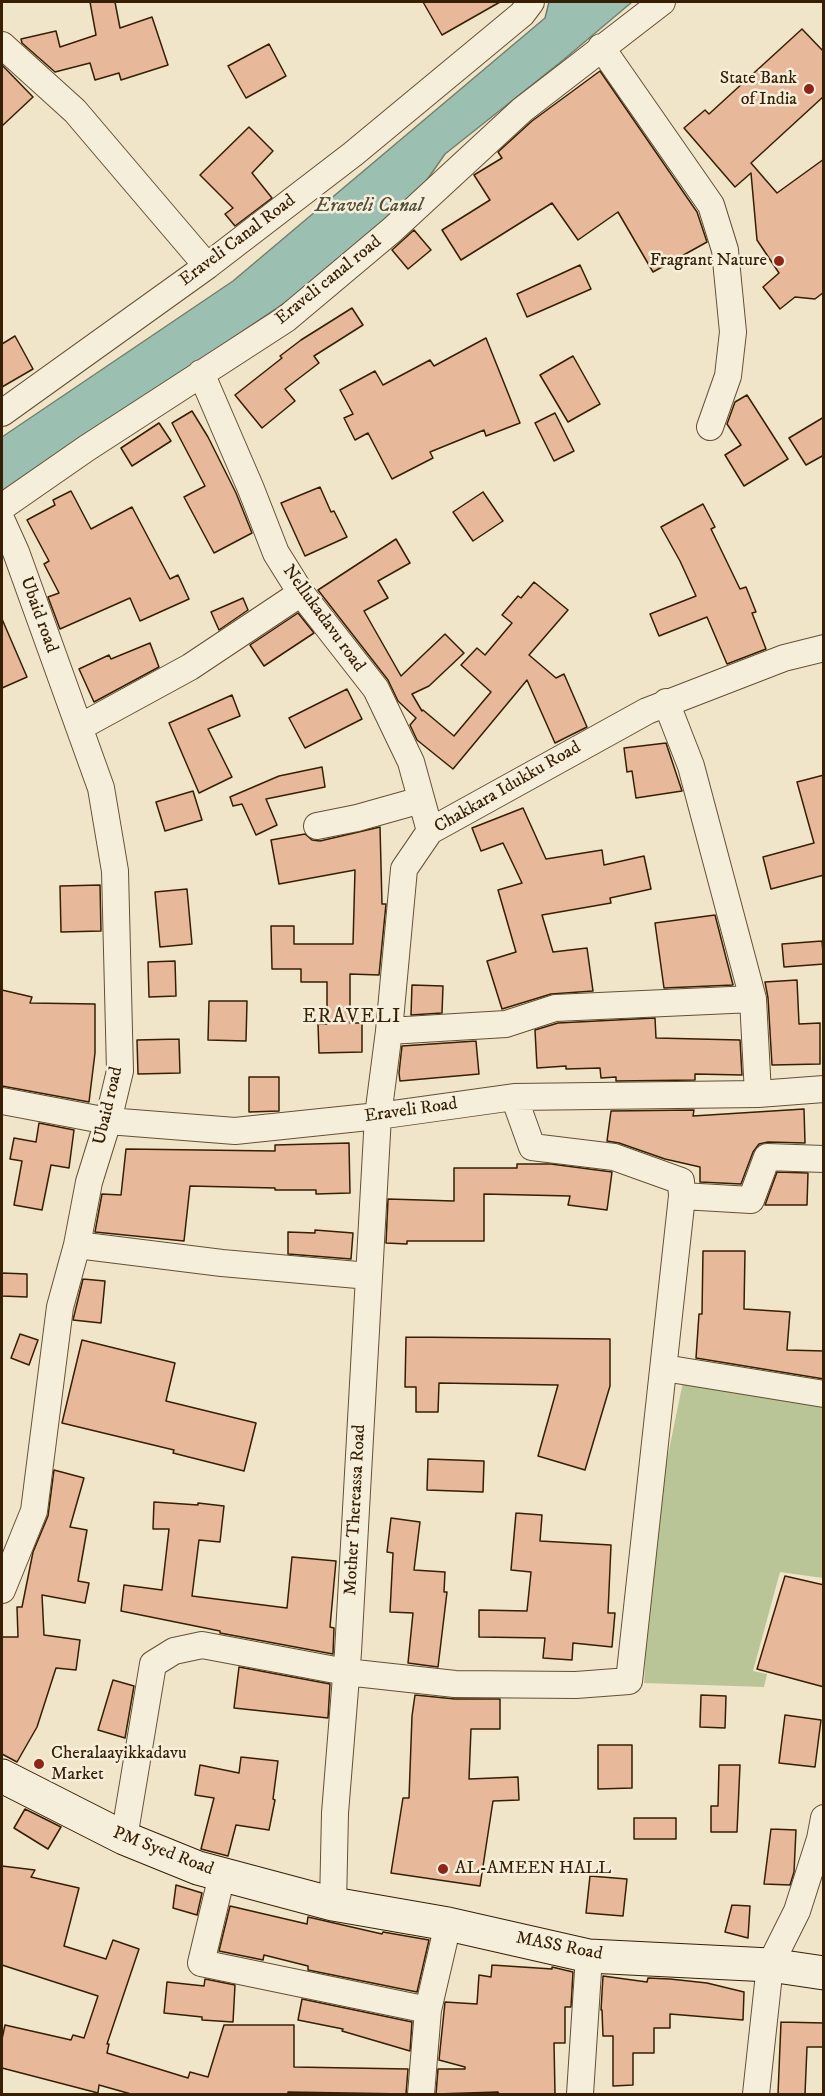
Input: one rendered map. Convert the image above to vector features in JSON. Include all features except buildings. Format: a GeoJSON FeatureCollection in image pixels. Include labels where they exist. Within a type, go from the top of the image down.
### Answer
{"type":"FeatureCollection","features":[{"type":"Feature","properties":{"kind":"street","name":"Eraveli canal road"},"geometry":{"type":"LineString","coordinates":[[2,507],[201,373],[286,319],[392,230],[522,110],[662,2]]}},
{"type":"Feature","properties":{"kind":"street","name":"Eraveli Canal Road"},"geometry":{"type":"LineString","coordinates":[[2,413],[207,266],[353,154],[527,8]]}},
{"type":"Feature","properties":{"kind":"street"},"geometry":{"type":"LineString","coordinates":[[2,45],[75,111],[207,266]]}},
{"type":"Feature","properties":{"kind":"street"},"geometry":{"type":"LineString","coordinates":[[602,47],[711,205],[725,250],[733,332],[728,376],[710,427]]}},
{"type":"Feature","properties":{"kind":"street","name":"Nellukadavu road"},"geometry":{"type":"LineString","coordinates":[[201,373],[276,553],[301,593],[376,689],[411,762],[430,831]]}},
{"type":"Feature","properties":{"kind":"street","name":"Ubaid road"},"geometry":{"type":"LineString","coordinates":[[2,521],[16,552],[100,788],[115,871],[120,1071],[108,1121],[89,1182],[77,1245],[60,1307],[34,1510],[2,1590]]}},
{"type":"Feature","properties":{"kind":"street"},"geometry":{"type":"LineString","coordinates":[[80,727],[189,667],[301,593]]}},
{"type":"Feature","properties":{"kind":"street","name":"Chakkara Idukku Road"},"geometry":{"type":"LineString","coordinates":[[378,1116],[389,1031],[404,869],[430,831],[646,711],[784,658],[824,648]]}},
{"type":"Feature","properties":{"kind":"street"},"geometry":{"type":"LineString","coordinates":[[666,702],[691,766],[753,999],[758,1094]]}},
{"type":"Feature","properties":{"kind":"street"},"geometry":{"type":"LineString","coordinates":[[316,826],[357,818],[421,800]]}},
{"type":"Feature","properties":{"kind":"street"},"geometry":{"type":"LineString","coordinates":[[389,1031],[506,1024],[555,1008],[753,999]]}},
{"type":"Feature","properties":{"kind":"street","name":"Eraveli Road"},"geometry":{"type":"LineString","coordinates":[[2,1101],[108,1121],[235,1131],[378,1116],[514,1097],[758,1094],[824,1089]]}},
{"type":"Feature","properties":{"kind":"street"},"geometry":{"type":"LineString","coordinates":[[123,1838],[153,1664],[174,1651],[202,1645],[346,1672],[455,1684],[576,1685],[629,1681],[682,1196],[681,1181],[614,1157],[532,1147],[514,1097]]}},
{"type":"Feature","properties":{"kind":"street","name":"Mother Thereassa Road"},"geometry":{"type":"LineString","coordinates":[[333,1904],[335,1813],[346,1672],[378,1116]]}},
{"type":"Feature","properties":{"kind":"street"},"geometry":{"type":"LineString","coordinates":[[682,1196],[751,1200],[767,1157],[824,1159]]}},
{"type":"Feature","properties":{"kind":"street"},"geometry":{"type":"LineString","coordinates":[[77,1245],[222,1263],[369,1276]]}},
{"type":"Feature","properties":{"kind":"street"},"geometry":{"type":"LineString","coordinates":[[664,1368],[824,1394]]}},
{"type":"Feature","properties":{"kind":"street","name":"PM Syed Road"},"geometry":{"type":"LineString","coordinates":[[2,1776],[123,1838],[198,1868],[333,1904]]}},
{"type":"Feature","properties":{"kind":"street"},"geometry":{"type":"LineString","coordinates":[[756,2094],[770,1965],[797,1911],[820,1839],[824,1818]]}},
{"type":"Feature","properties":{"kind":"street"},"geometry":{"type":"LineString","coordinates":[[222,1875],[201,1963],[428,2010]]}},
{"type":"Feature","properties":{"kind":"street","name":"MASS Road"},"geometry":{"type":"LineString","coordinates":[[333,1904],[448,1924],[589,1956],[770,1965],[824,1973]]}},
{"type":"Feature","properties":{"kind":"street"},"geometry":{"type":"LineString","coordinates":[[421,2094],[428,2010],[448,1924]]}},
{"type":"Feature","properties":{"kind":"street"},"geometry":{"type":"LineString","coordinates":[[580,2094],[589,1956]]}},
{"type":"Feature","properties":{"kind":"shaded area"},"geometry":{"type":"Polygon","coordinates":[[[684,1377],[823,1402],[823,1578],[780,1572],[753,1671],[767,1674],[764,1687],[644,1683],[652,1533],[684,1377]]]}},
{"type":"Feature","properties":{"kind":"water","name":"Eraveli Canal"},"geometry":{"type":"Polygon","coordinates":[[[549,2],[632,2],[445,154],[392,230],[2,494],[2,437],[233,281],[545,18],[549,2]]]}},
{"type":"Feature","properties":{"kind":"place","name":"State Bank of India"},"geometry":{"type":"Point","coordinates":[809,89]}},
{"type":"Feature","properties":{"kind":"place","name":"Fragrant Nature"},"geometry":{"type":"Point","coordinates":[779,261]}},
{"type":"Feature","properties":{"kind":"place","name":"Cheralaayikkadavu Market"},"geometry":{"type":"Point","coordinates":[39,1764]}},
{"type":"Feature","properties":{"kind":"place","name":"AL-AMEEN HALL"},"geometry":{"type":"Point","coordinates":[443,1869]}},
{"type":"Feature","properties":{"kind":"district","name":"ERAVELI"},"geometry":{"type":"Point","coordinates":[352,1018]}}]}
